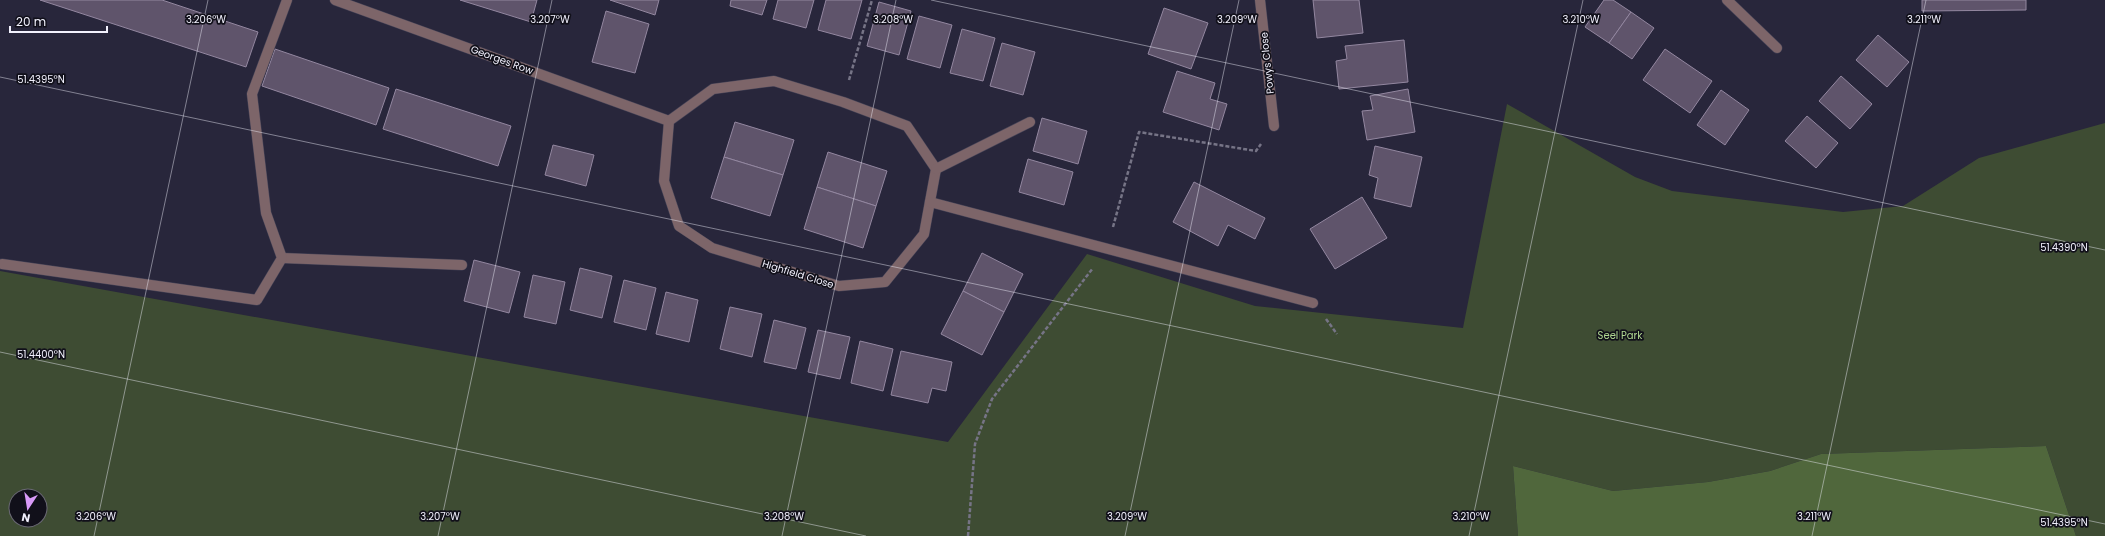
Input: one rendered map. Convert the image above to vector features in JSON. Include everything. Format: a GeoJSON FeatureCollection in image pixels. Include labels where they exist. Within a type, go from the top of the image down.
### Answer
{"type":"FeatureCollection","features":[{"type":"Feature","properties":{"kind":"street"},"geometry":{"type":"LineString","coordinates":[[282,258],[266,213],[252,94],[287,0]]}},
{"type":"Feature","properties":{"kind":"street","name":"Georges Row"},"geometry":{"type":"LineString","coordinates":[[335,0],[668,121]]}},
{"type":"Feature","properties":{"kind":"street","name":"Powys Close"},"geometry":{"type":"LineString","coordinates":[[1260,0],[1274,126]]}},
{"type":"Feature","properties":{"kind":"street"},"geometry":{"type":"LineString","coordinates":[[1727,0],[1777,48]]}},
{"type":"Feature","properties":{"kind":"street"},"geometry":{"type":"LineString","coordinates":[[668,121],[713,89],[774,81],[843,102],[907,126],[936,169],[1030,122]]}},
{"type":"Feature","properties":{"kind":"street","name":"Highfield Close"},"geometry":{"type":"LineString","coordinates":[[668,121],[664,181],[678,226],[712,248],[840,286],[885,282],[924,234],[936,169]]}},
{"type":"Feature","properties":{"kind":"street"},"geometry":{"type":"LineString","coordinates":[[930,202],[1313,303]]}},
{"type":"Feature","properties":{"kind":"street"},"geometry":{"type":"LineString","coordinates":[[2,264],[257,300],[282,258]]}},
{"type":"Feature","properties":{"kind":"street"},"geometry":{"type":"LineString","coordinates":[[282,258],[462,265]]}},
{"type":"Feature","properties":{"kind":"path"},"geometry":{"type":"LineString","coordinates":[[843,102],[872,0]]}},
{"type":"Feature","properties":{"kind":"path"},"geometry":{"type":"LineString","coordinates":[[968,536],[975,444]]}},
{"type":"Feature","properties":{"kind":"green space","name":"Seel Park"},"geometry":{"type":"Polygon","coordinates":[[[1507,104],[1635,177],[1672,191],[1843,212],[1903,206],[1979,158],[2105,123],[2105,536],[2076,536],[2046,446],[1821,454],[1770,471],[1708,482],[1613,491],[1513,466],[1518,536],[0,536],[0,271],[948,442],[1087,254],[1255,306],[1463,328],[1507,104]]]}},
{"type":"Feature","properties":{"kind":"green space"},"geometry":{"type":"Polygon","coordinates":[[[2046,446],[2076,536],[1518,536],[1513,466],[1613,491],[1708,482],[1770,471],[1821,454],[2046,446]]]}},
{"type":"Feature","properties":{"kind":"building"},"geometry":{"type":"Polygon","coordinates":[[[40,0],[162,0],[258,32],[246,67],[40,0]]]}},
{"type":"Feature","properties":{"kind":"building"},"geometry":{"type":"Polygon","coordinates":[[[460,0],[537,0],[531,22],[460,0]]]}},
{"type":"Feature","properties":{"kind":"building"},"geometry":{"type":"Polygon","coordinates":[[[610,0],[659,0],[655,15],[610,0]]]}},
{"type":"Feature","properties":{"kind":"building"},"geometry":{"type":"Polygon","coordinates":[[[731,0],[767,0],[762,15],[730,6],[731,0]]]}},
{"type":"Feature","properties":{"kind":"building"},"geometry":{"type":"Polygon","coordinates":[[[778,0],[814,0],[806,28],[773,19],[778,0]]]}},
{"type":"Feature","properties":{"kind":"building"},"geometry":{"type":"Polygon","coordinates":[[[826,0],[862,0],[851,39],[818,30],[826,0]]]}},
{"type":"Feature","properties":{"kind":"building"},"geometry":{"type":"Polygon","coordinates":[[[1313,0],[1359,0],[1363,33],[1317,38],[1313,0]]]}},
{"type":"Feature","properties":{"kind":"building"},"geometry":{"type":"Polygon","coordinates":[[[1604,0],[1613,0],[1631,12],[1609,43],[1585,27],[1604,0]]]}},
{"type":"Feature","properties":{"kind":"building"},"geometry":{"type":"Polygon","coordinates":[[[1922,0],[2026,0],[2026,10],[1922,11],[1922,0]]]}},
{"type":"Feature","properties":{"kind":"building"},"geometry":{"type":"Polygon","coordinates":[[[879,2],[911,11],[899,55],[867,46],[879,2]]]}},
{"type":"Feature","properties":{"kind":"building"},"geometry":{"type":"Polygon","coordinates":[[[1164,8],[1208,23],[1191,69],[1148,54],[1164,8]]]}},
{"type":"Feature","properties":{"kind":"building"},"geometry":{"type":"Polygon","coordinates":[[[606,11],[649,24],[635,73],[592,62],[606,11]]]}},
{"type":"Feature","properties":{"kind":"building"},"geometry":{"type":"Polygon","coordinates":[[[1631,12],[1654,28],[1632,59],[1609,43],[1631,12]]]}},
{"type":"Feature","properties":{"kind":"building"},"geometry":{"type":"Polygon","coordinates":[[[919,16],[952,25],[940,68],[907,59],[919,16]]]}},
{"type":"Feature","properties":{"kind":"building"},"geometry":{"type":"Polygon","coordinates":[[[962,29],[995,38],[983,81],[950,73],[962,29]]]}},
{"type":"Feature","properties":{"kind":"building"},"geometry":{"type":"Polygon","coordinates":[[[1878,35],[1909,62],[1887,87],[1856,60],[1878,35]]]}},
{"type":"Feature","properties":{"kind":"building"},"geometry":{"type":"Polygon","coordinates":[[[1404,40],[1408,82],[1339,89],[1336,61],[1347,59],[1345,46],[1404,40]]]}},
{"type":"Feature","properties":{"kind":"building"},"geometry":{"type":"Polygon","coordinates":[[[1002,43],[1035,52],[1023,95],[990,86],[1002,43]]]}},
{"type":"Feature","properties":{"kind":"building"},"geometry":{"type":"Polygon","coordinates":[[[275,49],[389,88],[376,125],[262,86],[275,49]]]}},
{"type":"Feature","properties":{"kind":"building"},"geometry":{"type":"Polygon","coordinates":[[[1665,49],[1712,81],[1690,113],[1643,80],[1665,49]]]}},
{"type":"Feature","properties":{"kind":"building"},"geometry":{"type":"Polygon","coordinates":[[[1177,71],[1215,83],[1210,99],[1227,104],[1219,130],[1163,112],[1177,71]]]}},
{"type":"Feature","properties":{"kind":"building"},"geometry":{"type":"Polygon","coordinates":[[[1841,76],[1872,104],[1850,129],[1819,101],[1841,76]]]}},
{"type":"Feature","properties":{"kind":"building"},"geometry":{"type":"Polygon","coordinates":[[[396,89],[511,126],[498,166],[383,129],[396,89]]]}},
{"type":"Feature","properties":{"kind":"building"},"geometry":{"type":"Polygon","coordinates":[[[1408,89],[1415,132],[1367,140],[1362,111],[1373,110],[1370,96],[1408,89]]]}},
{"type":"Feature","properties":{"kind":"building"},"geometry":{"type":"Polygon","coordinates":[[[1721,90],[1749,110],[1725,145],[1697,125],[1721,90]]]}},
{"type":"Feature","properties":{"kind":"building"},"geometry":{"type":"Polygon","coordinates":[[[1807,116],[1838,143],[1816,168],[1785,141],[1807,116]]]}},
{"type":"Feature","properties":{"kind":"building"},"geometry":{"type":"Polygon","coordinates":[[[1042,118],[1087,131],[1078,164],[1033,151],[1042,118]]]}},
{"type":"Feature","properties":{"kind":"building"},"geometry":{"type":"Polygon","coordinates":[[[735,122],[794,140],[783,175],[724,157],[735,122]]]}},
{"type":"Feature","properties":{"kind":"building"},"geometry":{"type":"Polygon","coordinates":[[[553,145],[594,155],[586,186],[545,175],[553,145]]]}},
{"type":"Feature","properties":{"kind":"building"},"geometry":{"type":"Polygon","coordinates":[[[1375,146],[1422,157],[1411,207],[1374,198],[1378,178],[1369,175],[1375,146]]]}},
{"type":"Feature","properties":{"kind":"building"},"geometry":{"type":"Polygon","coordinates":[[[828,152],[887,171],[876,206],[817,187],[828,152]]]}},
{"type":"Feature","properties":{"kind":"building"},"geometry":{"type":"Polygon","coordinates":[[[724,157],[783,175],[770,216],[711,198],[724,157]]]}},
{"type":"Feature","properties":{"kind":"building"},"geometry":{"type":"Polygon","coordinates":[[[1028,159],[1073,172],[1064,205],[1019,192],[1028,159]]]}},
{"type":"Feature","properties":{"kind":"building"},"geometry":{"type":"Polygon","coordinates":[[[1194,182],[1265,218],[1255,239],[1228,225],[1218,246],[1173,222],[1194,182]]]}},
{"type":"Feature","properties":{"kind":"building"},"geometry":{"type":"Polygon","coordinates":[[[817,187],[876,206],[863,248],[804,229],[817,187]]]}},
{"type":"Feature","properties":{"kind":"building"},"geometry":{"type":"Polygon","coordinates":[[[1362,197],[1387,238],[1335,269],[1310,229],[1362,197]]]}},
{"type":"Feature","properties":{"kind":"building"},"geometry":{"type":"Polygon","coordinates":[[[982,253],[1023,274],[1004,312],[963,291],[982,253]]]}},
{"type":"Feature","properties":{"kind":"building"},"geometry":{"type":"Polygon","coordinates":[[[474,260],[520,272],[509,313],[464,301],[474,260]]]}},
{"type":"Feature","properties":{"kind":"building"},"geometry":{"type":"Polygon","coordinates":[[[580,268],[612,276],[602,318],[570,310],[580,268]]]}},
{"type":"Feature","properties":{"kind":"building"},"geometry":{"type":"Polygon","coordinates":[[[533,275],[565,282],[556,324],[524,317],[533,275]]]}},
{"type":"Feature","properties":{"kind":"building"},"geometry":{"type":"Polygon","coordinates":[[[624,280],[656,288],[646,330],[614,322],[624,280]]]}},
{"type":"Feature","properties":{"kind":"building"},"geometry":{"type":"Polygon","coordinates":[[[963,291],[1004,312],[982,355],[941,334],[963,291]]]}},
{"type":"Feature","properties":{"kind":"building"},"geometry":{"type":"Polygon","coordinates":[[[666,292],[698,300],[689,342],[656,334],[666,292]]]}},
{"type":"Feature","properties":{"kind":"building"},"geometry":{"type":"Polygon","coordinates":[[[730,307],[762,314],[752,357],[720,349],[730,307]]]}},
{"type":"Feature","properties":{"kind":"building"},"geometry":{"type":"Polygon","coordinates":[[[774,320],[806,328],[796,369],[764,362],[774,320]]]}},
{"type":"Feature","properties":{"kind":"building"},"geometry":{"type":"Polygon","coordinates":[[[818,330],[850,337],[840,379],[808,372],[818,330]]]}},
{"type":"Feature","properties":{"kind":"building"},"geometry":{"type":"Polygon","coordinates":[[[860,341],[893,349],[883,391],[851,383],[860,341]]]}},
{"type":"Feature","properties":{"kind":"building"},"geometry":{"type":"Polygon","coordinates":[[[901,351],[952,362],[946,391],[932,388],[928,403],[891,395],[901,351]]]}}]}
